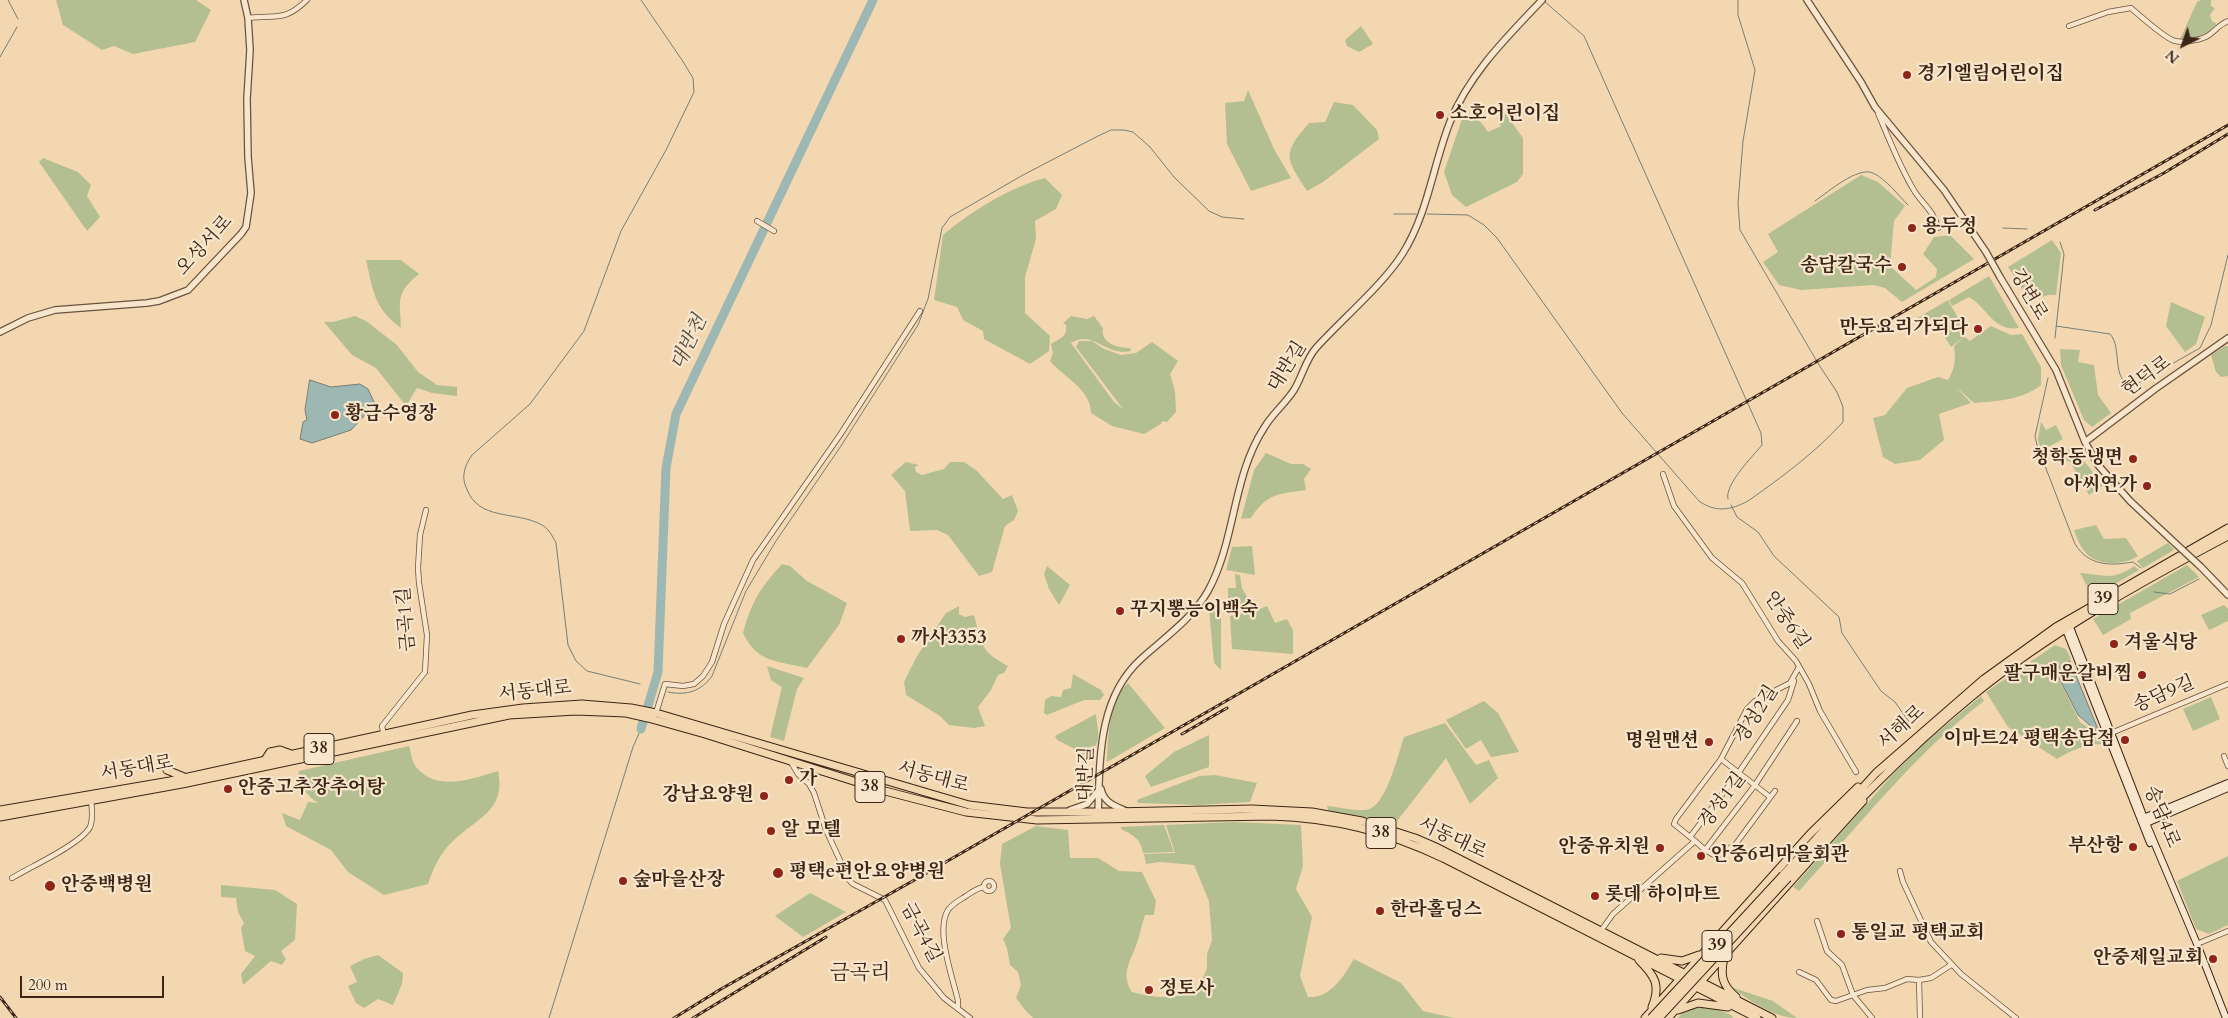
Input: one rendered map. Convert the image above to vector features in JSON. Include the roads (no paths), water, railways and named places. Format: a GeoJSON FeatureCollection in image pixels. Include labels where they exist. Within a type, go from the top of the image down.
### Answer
{"type":"FeatureCollection","features":[{"type":"Feature","properties":{"kind":"main road","name":"서해로"},"geometry":{"type":"LineString","coordinates":[[1659,1018],[1876,773],[1964,694],[2030,645],[2136,580],[2228,528]]}},
{"type":"Feature","properties":{"kind":"main road","name":"서해로"},"geometry":{"type":"LineString","coordinates":[[1651,1015],[1890,769],[1970,697],[2023,658],[2137,584],[2228,536]]}},
{"type":"Feature","properties":{"kind":"main road","name":"송담4로"},"geometry":{"type":"LineString","coordinates":[[2068,628],[2221,1018]]}},
{"type":"Feature","properties":{"kind":"main road","name":"서동대로"},"geometry":{"type":"LineString","coordinates":[[0,817],[291,754],[509,715],[576,711],[652,714],[969,805],[1027,812],[1065,812],[1100,815],[1279,816],[1320,819],[1363,827],[1417,846],[1597,938],[1683,976]]}},
{"type":"Feature","properties":{"kind":"main road","name":"서동대로"},"geometry":{"type":"LineString","coordinates":[[652,714],[885,792],[966,812],[1037,820],[1128,812],[1289,810],[1362,820],[1431,845],[1653,957],[1699,985],[1745,1008],[1772,1018]]}},
{"type":"Feature","properties":{"kind":"main road","name":"서동대로"},"geometry":{"type":"LineString","coordinates":[[0,810],[90,798],[384,738]]}},
{"type":"Feature","properties":{"kind":"main road"},"geometry":{"type":"LineString","coordinates":[[1670,1016],[1850,818],[1890,769]]}},
{"type":"Feature","properties":{"kind":"main road"},"geometry":{"type":"LineString","coordinates":[[167,770],[184,778]]}},
{"type":"Feature","properties":{"kind":"main road"},"geometry":{"type":"LineString","coordinates":[[1645,1018],[1651,1015],[1683,976],[1810,834],[1848,795],[1876,773]]}},
{"type":"Feature","properties":{"kind":"main road"},"geometry":{"type":"LineString","coordinates":[[2143,821],[2228,783]]}},
{"type":"Feature","properties":{"kind":"main road"},"geometry":{"type":"LineString","coordinates":[[2143,821],[2228,788]]}},
{"type":"Feature","properties":{"kind":"main road","name":"송담4로"},"geometry":{"type":"LineString","coordinates":[[2143,821],[2198,944],[2226,1018]]}},
{"type":"Feature","properties":{"kind":"main road"},"geometry":{"type":"LineString","coordinates":[[1653,957],[1682,960],[1705,951]]}},
{"type":"Feature","properties":{"kind":"main road"},"geometry":{"type":"LineString","coordinates":[[1635,956],[1652,975],[1656,984],[1656,996],[1651,1015]]}},
{"type":"Feature","properties":{"kind":"main road"},"geometry":{"type":"LineString","coordinates":[[1724,957],[1721,968],[1724,984],[1745,1008]]}},
{"type":"Feature","properties":{"kind":"main road"},"geometry":{"type":"LineString","coordinates":[[1670,1016],[1692,1004],[1705,1003],[1745,1008]]}},
{"type":"Feature","properties":{"kind":"main road","name":"서동대로"},"geometry":{"type":"LineString","coordinates":[[1745,1008],[1757,1018]]}},
{"type":"Feature","properties":{"kind":"street","name":"오성서로"},"geometry":{"type":"LineString","coordinates":[[0,332],[28,318],[55,310],[148,303],[160,301],[188,290],[241,234],[246,227],[251,193],[247,99],[250,50],[248,18],[244,0]]}},
{"type":"Feature","properties":{"kind":"street"},"geometry":{"type":"LineString","coordinates":[[248,18],[284,16],[295,11],[307,0]]}},
{"type":"Feature","properties":{"kind":"street","name":"강변로"},"geometry":{"type":"LineString","coordinates":[[1807,0],[1876,107],[1944,190],[1986,252],[2056,370],[2085,442],[2098,465],[2117,487],[2202,567],[2228,595]]}},
{"type":"Feature","properties":{"kind":"street","name":"대반길"},"geometry":{"type":"LineString","coordinates":[[1100,815],[1100,789],[1104,767],[1103,737],[1111,702],[1126,676],[1188,617],[1209,588],[1218,566],[1252,451],[1264,427],[1292,393],[1304,373],[1313,352],[1402,255],[1418,224],[1450,121],[1466,90],[1480,68],[1540,1]]}},
{"type":"Feature","properties":{"kind":"street"},"geometry":{"type":"LineString","coordinates":[[2070,26],[2108,12],[2132,8],[2174,41],[2208,36],[2220,24],[2228,21]]}},
{"type":"Feature","properties":{"kind":"street"},"geometry":{"type":"LineString","coordinates":[[1876,107],[1907,177],[1915,192],[1936,218],[1938,228]]}},
{"type":"Feature","properties":{"kind":"street"},"geometry":{"type":"LineString","coordinates":[[757,221],[774,230]]}},
{"type":"Feature","properties":{"kind":"street"},"geometry":{"type":"LineString","coordinates":[[652,714],[665,684],[683,686],[694,684],[703,676],[712,662],[731,606],[753,560],[840,434],[920,311]]}},
{"type":"Feature","properties":{"kind":"street","name":"현덕로"},"geometry":{"type":"LineString","coordinates":[[2085,442],[2155,389],[2228,338]]}},
{"type":"Feature","properties":{"kind":"street","name":"안중6길"},"geometry":{"type":"LineString","coordinates":[[1662,474],[1671,502],[1712,558],[1742,583],[1778,641],[1788,651],[1809,684],[1820,711],[1856,772]]}},
{"type":"Feature","properties":{"kind":"street","name":"금곡1길"},"geometry":{"type":"LineString","coordinates":[[384,738],[382,726],[425,672],[427,628],[418,568],[420,535],[426,510]]}},
{"type":"Feature","properties":{"kind":"street","name":"경성2길"},"geometry":{"type":"LineString","coordinates":[[1799,668],[1788,700],[1692,839],[1674,824],[1722,759],[1747,710],[1755,701],[1790,683],[1799,668]]}},
{"type":"Feature","properties":{"kind":"street","name":"송담9길"},"geometry":{"type":"LineString","coordinates":[[2109,734],[2228,684]]}},
{"type":"Feature","properties":{"kind":"street","name":"경성1길"},"geometry":{"type":"LineString","coordinates":[[1704,850],[1755,785],[1797,721]]}},
{"type":"Feature","properties":{"kind":"street"},"geometry":{"type":"LineString","coordinates":[[2224,756],[2228,766]]}},
{"type":"Feature","properties":{"kind":"street"},"geometry":{"type":"LineString","coordinates":[[1722,759],[1770,797],[1775,791]]}},
{"type":"Feature","properties":{"kind":"street","name":"금곡4길"},"geometry":{"type":"LineString","coordinates":[[791,760],[798,774],[814,793],[826,830],[849,880],[853,884],[885,900],[919,968],[944,998],[970,1018]]}},
{"type":"Feature","properties":{"kind":"street"},"geometry":{"type":"LineString","coordinates":[[1065,812],[1087,804],[1100,789]]}},
{"type":"Feature","properties":{"kind":"street"},"geometry":{"type":"LineString","coordinates":[[1100,789],[1102,796],[1109,803],[1128,812]]}},
{"type":"Feature","properties":{"kind":"street","name":"경성1길"},"geometry":{"type":"LineString","coordinates":[[1597,938],[1613,914],[1692,839],[1704,850],[1716,856],[1734,845],[1770,797]]}},
{"type":"Feature","properties":{"kind":"street"},"geometry":{"type":"LineString","coordinates":[[12,878],[75,842],[90,827],[90,798]]}},
{"type":"Feature","properties":{"kind":"street"},"geometry":{"type":"LineString","coordinates":[[1900,871],[1903,882],[1931,942],[1983,994],[2007,1009],[2016,1018]]}},
{"type":"Feature","properties":{"kind":"street"},"geometry":{"type":"LineString","coordinates":[[958,1009],[943,926],[948,911],[956,902],[984,887]]}},
{"type":"Feature","properties":{"kind":"street"},"geometry":{"type":"LineString","coordinates":[[1816,921],[1828,951],[1842,965],[1847,974],[1853,995],[1872,1018]]}},
{"type":"Feature","properties":{"kind":"street"},"geometry":{"type":"LineString","coordinates":[[2197,953],[2198,944],[2228,931]]}},
{"type":"Feature","properties":{"kind":"street"},"geometry":{"type":"LineString","coordinates":[[1799,972],[1816,980],[1831,1000],[1867,990],[1885,988],[1907,979],[1919,980],[1940,974],[1951,964]]}},
{"type":"Feature","properties":{"kind":"street"},"geometry":{"type":"LineString","coordinates":[[1919,980],[1920,1018]]}},
{"type":"Feature","properties":{"kind":"water","name":"황금수영장"},"geometry":{"type":"Polygon","coordinates":[[[310,380],[331,387],[360,384],[368,389],[375,404],[351,430],[312,443],[300,439],[303,422],[307,420],[305,410],[310,380]]]}},
{"type":"Feature","properties":{"kind":"water"},"geometry":{"type":"Polygon","coordinates":[[[2070,661],[2100,734],[2078,715],[2055,670],[2070,661]]]}},
{"type":"Feature","properties":{"kind":"waterway"},"geometry":{"type":"LineString","coordinates":[[8,0],[18,19]]}},
{"type":"Feature","properties":{"kind":"waterway"},"geometry":{"type":"LineString","coordinates":[[640,684],[587,671],[576,661],[568,645],[556,543],[549,531],[531,520],[498,514],[479,506],[466,487],[464,475],[467,463],[472,455],[530,404],[584,331],[621,231],[666,150],[694,92],[693,78],[641,0]]}},
{"type":"Feature","properties":{"kind":"waterway","name":"대반천"},"geometry":{"type":"LineString","coordinates":[[641,729],[658,672],[666,468],[676,414],[873,0]]}},
{"type":"Feature","properties":{"kind":"waterway"},"geometry":{"type":"LineString","coordinates":[[1543,0],[1584,36],[1761,433],[1762,445],[1746,463],[1730,486],[1728,499]]}},
{"type":"Feature","properties":{"kind":"waterway"},"geometry":{"type":"LineString","coordinates":[[1427,214],[1468,215],[1484,225],[1497,238],[1622,413],[1699,501],[1717,509],[1730,508],[1748,501],[1822,444],[1843,422],[1843,407],[1837,392],[1819,365],[1740,230],[1738,203],[1743,141],[1755,70],[1738,15],[1738,0]]}},
{"type":"Feature","properties":{"kind":"waterway"},"geometry":{"type":"LineString","coordinates":[[0,57],[17,27]]}},
{"type":"Feature","properties":{"kind":"waterway"},"geometry":{"type":"LineString","coordinates":[[668,692],[687,693],[693,691],[698,689],[712,676],[746,591],[776,541],[841,446],[918,325],[928,299],[942,228],[950,217],[1023,175],[1098,136],[1111,130],[1124,130],[1133,132],[1150,147],[1174,177],[1209,211],[1222,217],[1244,219]]}},
{"type":"Feature","properties":{"kind":"waterway"},"geometry":{"type":"LineString","coordinates":[[1815,201],[1851,176],[1867,172],[1883,179],[1908,205]]}},
{"type":"Feature","properties":{"kind":"waterway"},"geometry":{"type":"LineString","coordinates":[[1394,214],[1416,214]]}},
{"type":"Feature","properties":{"kind":"waterway"},"geometry":{"type":"LineString","coordinates":[[2003,228],[2027,229]]}},
{"type":"Feature","properties":{"kind":"waterway"},"geometry":{"type":"LineString","coordinates":[[2055,338],[2064,254],[2060,242]]}},
{"type":"Feature","properties":{"kind":"waterway"},"geometry":{"type":"LineString","coordinates":[[2056,326],[2110,334],[2116,347],[2119,371],[2122,378],[2126,383],[2133,386],[2200,348],[2211,325],[2228,255]]}},
{"type":"Feature","properties":{"kind":"waterway"},"geometry":{"type":"LineString","coordinates":[[2048,378],[2035,436],[2075,544],[2087,557],[2100,563],[2133,562],[2141,568]]}},
{"type":"Feature","properties":{"kind":"waterway"},"geometry":{"type":"LineString","coordinates":[[1731,505],[1737,517],[1758,532],[1774,556],[1839,617],[1842,633],[1881,691],[1895,702],[1909,722]]}},
{"type":"Feature","properties":{"kind":"waterway"},"geometry":{"type":"LineString","coordinates":[[2154,592],[2170,594],[2199,579]]}},
{"type":"Feature","properties":{"kind":"waterway"},"geometry":{"type":"LineString","coordinates":[[549,1018],[633,747],[641,729]]}},
{"type":"Feature","properties":{"kind":"railway"},"geometry":{"type":"LineString","coordinates":[[674,1018],[721,989],[918,878],[2228,125]]}},
{"type":"Feature","properties":{"kind":"railway"},"geometry":{"type":"LineString","coordinates":[[2095,210],[2164,173],[2228,134]]}},
{"type":"Feature","properties":{"kind":"railway"},"geometry":{"type":"LineString","coordinates":[[1182,734],[1227,708]]}},
{"type":"Feature","properties":{"kind":"railway"},"geometry":{"type":"LineString","coordinates":[[693,1018],[826,937]]}},
{"type":"Feature","properties":{"kind":"railway"},"geometry":{"type":"LineString","coordinates":[[0,997],[16,1018]]}},
{"type":"Feature","properties":{"kind":"place","name":"경기엘림어린이집"},"geometry":{"type":"Point","coordinates":[1907,75]}},
{"type":"Feature","properties":{"kind":"place","name":"소호어린이집"},"geometry":{"type":"Point","coordinates":[1440,115]}},
{"type":"Feature","properties":{"kind":"place","name":"용두정"},"geometry":{"type":"Point","coordinates":[1912,228]}},
{"type":"Feature","properties":{"kind":"place","name":"송담칼국수"},"geometry":{"type":"Point","coordinates":[1902,267]}},
{"type":"Feature","properties":{"kind":"place","name":"만두요리가되다"},"geometry":{"type":"Point","coordinates":[1978,329]}},
{"type":"Feature","properties":{"kind":"place","name":"황금수영장"},"geometry":{"type":"Point","coordinates":[335,415]}},
{"type":"Feature","properties":{"kind":"place","name":"청학동냉면"},"geometry":{"type":"Point","coordinates":[2133,459]}},
{"type":"Feature","properties":{"kind":"place","name":"아씨연가"},"geometry":{"type":"Point","coordinates":[2147,486]}},
{"type":"Feature","properties":{"kind":"place","name":"꾸지뽕능이백숙"},"geometry":{"type":"Point","coordinates":[1120,611]}},
{"type":"Feature","properties":{"kind":"place","name":"까사3353"},"geometry":{"type":"Point","coordinates":[901,639]}},
{"type":"Feature","properties":{"kind":"place","name":"겨울식당"},"geometry":{"type":"Point","coordinates":[2114,644]}},
{"type":"Feature","properties":{"kind":"place","name":"팔구매운갈비찜"},"geometry":{"type":"Point","coordinates":[2142,675]}},
{"type":"Feature","properties":{"kind":"place","name":"이마트24 평택송담점"},"geometry":{"type":"Point","coordinates":[2125,740]}},
{"type":"Feature","properties":{"kind":"place","name":"명원맨션"},"geometry":{"type":"Point","coordinates":[1709,742]}},
{"type":"Feature","properties":{"kind":"place","name":"가"},"geometry":{"type":"Point","coordinates":[789,780]}},
{"type":"Feature","properties":{"kind":"place","name":"안중고추장추어탕"},"geometry":{"type":"Point","coordinates":[228,789]}},
{"type":"Feature","properties":{"kind":"place","name":"강남요양원"},"geometry":{"type":"Point","coordinates":[764,796]}},
{"type":"Feature","properties":{"kind":"place","name":"알 모텔"},"geometry":{"type":"Point","coordinates":[771,831]}},
{"type":"Feature","properties":{"kind":"place","name":"부산항"},"geometry":{"type":"Point","coordinates":[2133,847]}},
{"type":"Feature","properties":{"kind":"place","name":"안중유치원"},"geometry":{"type":"Point","coordinates":[1660,848]}},
{"type":"Feature","properties":{"kind":"place","name":"안중6리마을회관"},"geometry":{"type":"Point","coordinates":[1701,856]}},
{"type":"Feature","properties":{"kind":"place","name":"평택e편안요양병원"},"geometry":{"type":"Point","coordinates":[778,873]}},
{"type":"Feature","properties":{"kind":"place","name":"숲마을산장"},"geometry":{"type":"Point","coordinates":[623,881]}},
{"type":"Feature","properties":{"kind":"place","name":"안중백병원"},"geometry":{"type":"Point","coordinates":[50,886]}},
{"type":"Feature","properties":{"kind":"place","name":"롯데 하이마트"},"geometry":{"type":"Point","coordinates":[1595,896]}},
{"type":"Feature","properties":{"kind":"place","name":"한라홀딩스"},"geometry":{"type":"Point","coordinates":[1380,911]}},
{"type":"Feature","properties":{"kind":"place","name":"통일교 평택교회"},"geometry":{"type":"Point","coordinates":[1841,934]}},
{"type":"Feature","properties":{"kind":"place","name":"안중제일교회"},"geometry":{"type":"Point","coordinates":[2213,959]}},
{"type":"Feature","properties":{"kind":"place","name":"정토사"},"geometry":{"type":"Point","coordinates":[1149,990]}},
{"type":"Feature","properties":{"kind":"district","name":"금곡리"},"geometry":{"type":"Point","coordinates":[860,974]}}]}
